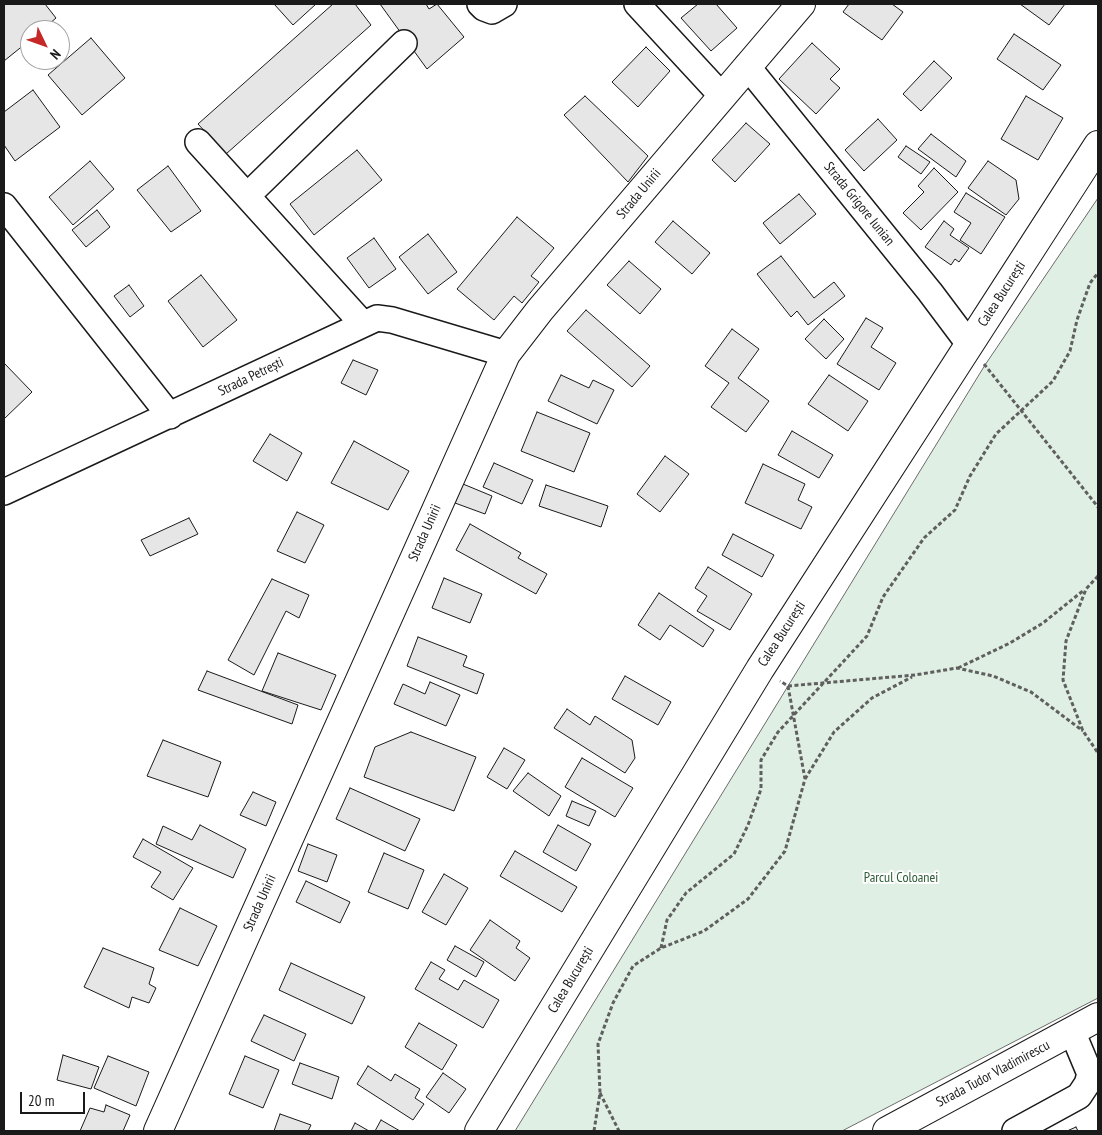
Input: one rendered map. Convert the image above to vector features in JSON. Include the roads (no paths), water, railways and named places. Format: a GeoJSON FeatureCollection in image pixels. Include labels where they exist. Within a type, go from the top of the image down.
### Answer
{"type":"FeatureCollection","features":[{"type":"Feature","properties":{"kind":"main road","name":"Strada Unirii"},"geometry":{"type":"LineString","coordinates":[[158,1131],[506,354],[540,310],[797,5]]}},
{"type":"Feature","properties":{"kind":"main road","name":"Calea București"},"geometry":{"type":"LineString","coordinates":[[479,1131],[760,668],[1098,145]]}},
{"type":"Feature","properties":{"kind":"main road","name":"Strada Tudor Vladimirescu"},"geometry":{"type":"LineString","coordinates":[[887,1131],[1098,1017]]}},
{"type":"Feature","properties":{"kind":"street"},"geometry":{"type":"LineString","coordinates":[[480,4],[492,11],[504,4]]}},
{"type":"Feature","properties":{"kind":"street"},"geometry":{"type":"LineString","coordinates":[[637,4],[722,96]]}},
{"type":"Feature","properties":{"kind":"street"},"geometry":{"type":"LineString","coordinates":[[248,196],[404,43]]}},
{"type":"Feature","properties":{"kind":"street","name":"Strada Grigore Iunian"},"geometry":{"type":"LineString","coordinates":[[747,66],[930,292],[969,344]]}},
{"type":"Feature","properties":{"kind":"street"},"geometry":{"type":"LineString","coordinates":[[198,142],[362,323]]}},
{"type":"Feature","properties":{"kind":"street"},"geometry":{"type":"LineString","coordinates":[[4,206],[170,416]]}},
{"type":"Feature","properties":{"kind":"street","name":"Strada Petrești"},"geometry":{"type":"LineString","coordinates":[[4,492],[170,416],[362,323],[377,318],[392,320],[506,354]]}},
{"type":"Feature","properties":{"kind":"street"},"geometry":{"type":"LineString","coordinates":[[1015,1131],[1078,1096],[1087,1084],[1090,1074],[1072,1031]]}},
{"type":"Feature","properties":{"kind":"park label","name":"Parcul Coloanei"},"geometry":{"type":"Point","coordinates":[901,878]}}]}
